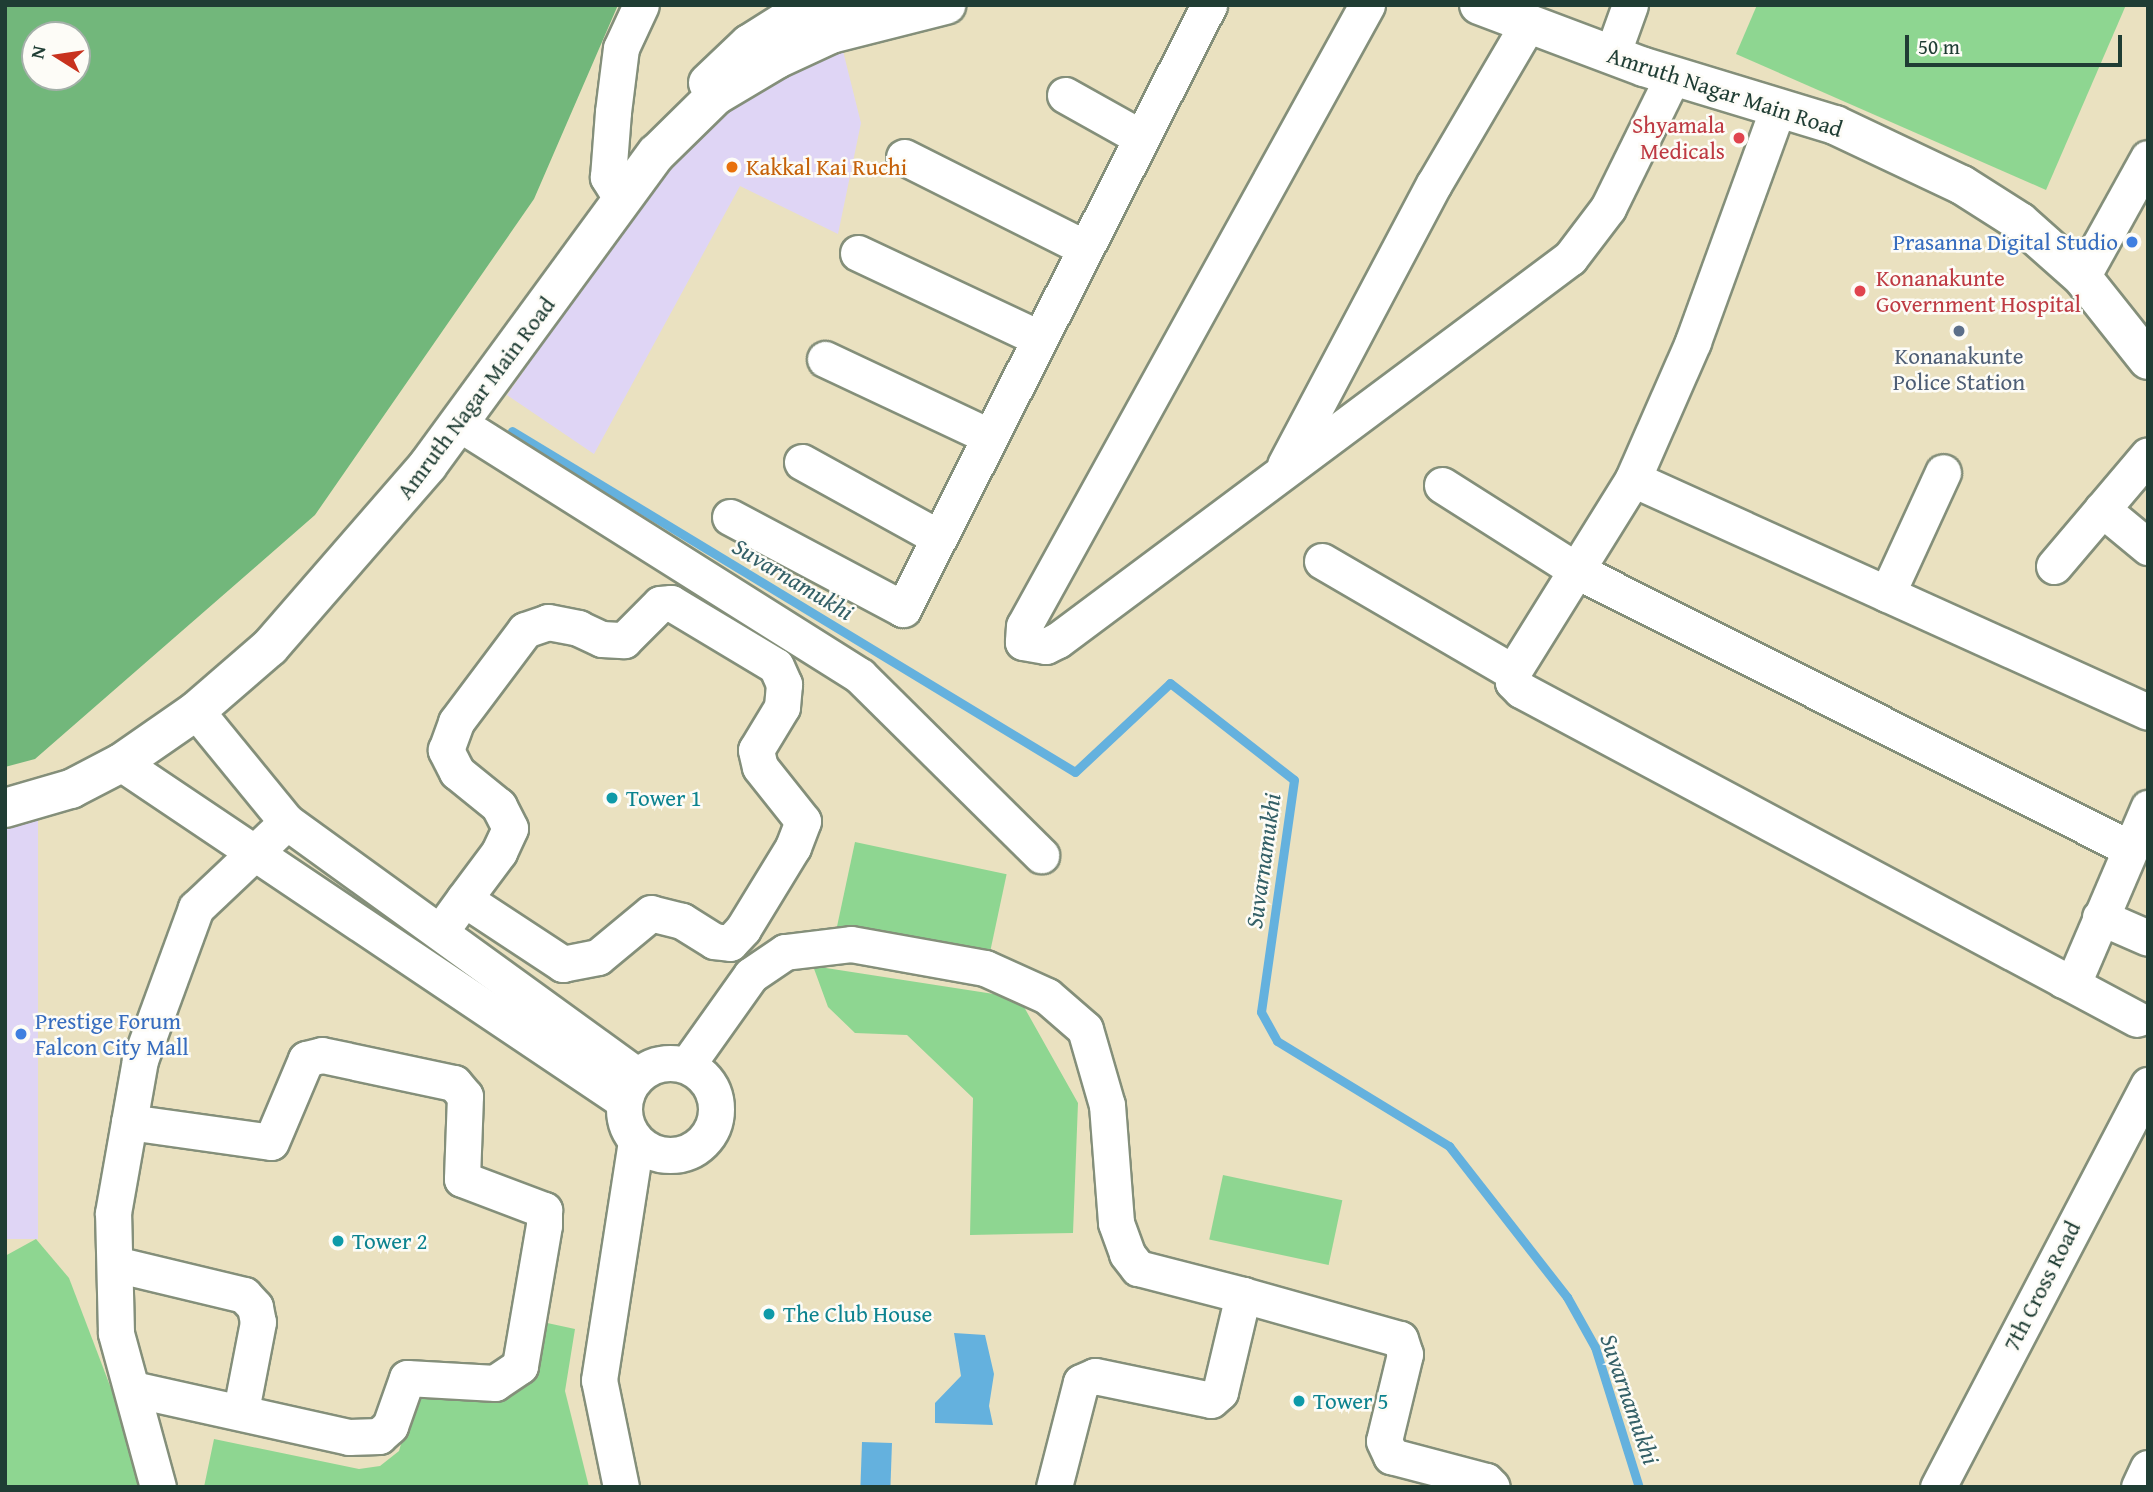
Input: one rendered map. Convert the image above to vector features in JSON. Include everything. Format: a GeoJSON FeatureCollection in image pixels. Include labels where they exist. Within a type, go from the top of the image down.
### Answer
{"type":"FeatureCollection","features":[{"type":"Feature","properties":{"kind":"main road","name":"Amruth Nagar Main Road"},"geometry":{"type":"LineString","coordinates":[[5,794],[65,775],[107,752],[169,710],[268,626],[418,457],[615,188],[750,44],[792,11],[842,5]]}},
{"type":"Feature","properties":{"kind":"main road","name":"Amruth Nagar Main Road"},"geometry":{"type":"LineString","coordinates":[[5,808],[71,789],[121,763],[196,711],[270,647],[460,424],[581,261],[615,188],[656,154],[715,96],[777,59],[872,21],[946,5]]}},
{"type":"Feature","properties":{"kind":"main road","name":"Amruth Nagar Main Road"},"geometry":{"type":"LineString","coordinates":[[1479,5],[1673,76],[1835,125],[1962,185],[2020,222],[2082,277],[2148,360]]}},
{"type":"Feature","properties":{"kind":"street"},"geometry":{"type":"LineString","coordinates":[[615,188],[621,48],[641,5]]}},
{"type":"Feature","properties":{"kind":"street"},"geometry":{"type":"LineString","coordinates":[[730,517],[902,609],[1209,5]]}},
{"type":"Feature","properties":{"kind":"street"},"geometry":{"type":"LineString","coordinates":[[1367,5],[1030,614],[1021,635],[1023,642],[1046,646],[1058,640],[1570,258],[1608,208],[1673,76]]}},
{"type":"Feature","properties":{"kind":"street"},"geometry":{"type":"LineString","coordinates":[[1612,55],[1630,5]]}},
{"type":"Feature","properties":{"kind":"street"},"geometry":{"type":"LineString","coordinates":[[1280,474],[1434,184],[1528,24]]}},
{"type":"Feature","properties":{"kind":"street"},"geometry":{"type":"LineString","coordinates":[[1065,95],[1140,137]]}},
{"type":"Feature","properties":{"kind":"street"},"geometry":{"type":"LineString","coordinates":[[1778,108],[1693,342],[1633,479],[1579,572],[1513,672],[1513,682],[1521,690],[2137,1019]]}},
{"type":"Feature","properties":{"kind":"street"},"geometry":{"type":"LineString","coordinates":[[904,157],[1084,248]]}},
{"type":"Feature","properties":{"kind":"street"},"geometry":{"type":"LineString","coordinates":[[2082,277],[2144,177]]}},
{"type":"Feature","properties":{"kind":"street"},"geometry":{"type":"LineString","coordinates":[[858,253],[1039,338]]}},
{"type":"Feature","properties":{"kind":"street"},"geometry":{"type":"LineString","coordinates":[[825,359],[989,436]]}},
{"type":"Feature","properties":{"kind":"street"},"geometry":{"type":"LineString","coordinates":[[460,424],[860,676],[1041,855]]}},
{"type":"Feature","properties":{"kind":"street"},"geometry":{"type":"LineString","coordinates":[[2054,566],[2148,455]]}},
{"type":"Feature","properties":{"kind":"street"},"geometry":{"type":"LineString","coordinates":[[802,462],[938,537]]}},
{"type":"Feature","properties":{"kind":"street"},"geometry":{"type":"LineString","coordinates":[[1888,594],[1943,472]]}},
{"type":"Feature","properties":{"kind":"street"},"geometry":{"type":"LineString","coordinates":[[1633,479],[2148,712]]}},
{"type":"Feature","properties":{"kind":"street"},"geometry":{"type":"LineString","coordinates":[[1442,485],[1579,572],[2129,848]]}},
{"type":"Feature","properties":{"kind":"street"},"geometry":{"type":"LineString","coordinates":[[2102,509],[2148,547]]}},
{"type":"Feature","properties":{"kind":"street"},"geometry":{"type":"LineString","coordinates":[[1322,561],[1513,672]]}},
{"type":"Feature","properties":{"kind":"street"},"geometry":{"type":"LineString","coordinates":[[440,932],[499,852],[510,828],[499,806],[457,772],[446,750],[456,722],[525,631],[548,622],[578,628],[602,639],[624,640],[660,604],[671,603],[776,666],[784,684],[782,707],[756,750],[760,767],[803,821],[743,929],[730,943],[714,941],[682,921],[651,913],[598,957],[563,964],[464,900]]}},
{"type":"Feature","properties":{"kind":"street"},"geometry":{"type":"LineString","coordinates":[[196,711],[287,822],[440,932],[631,1088]]}},
{"type":"Feature","properties":{"kind":"street"},"geometry":{"type":"LineString","coordinates":[[121,763],[258,853],[631,1088]]}},
{"type":"Feature","properties":{"kind":"street"},"geometry":{"type":"LineString","coordinates":[[2063,980],[2077,974],[2148,808]]}},
{"type":"Feature","properties":{"kind":"street"},"geometry":{"type":"LineString","coordinates":[[158,1487],[116,1333],[113,1213],[140,1060],[196,908],[258,853],[287,822]]}},
{"type":"Feature","properties":{"kind":"street"},"geometry":{"type":"LineString","coordinates":[[2100,917],[2148,938]]}},
{"type":"Feature","properties":{"kind":"street"},"geometry":{"type":"LineString","coordinates":[[743,929],[779,956]]}},
{"type":"Feature","properties":{"kind":"street"},"geometry":{"type":"LineString","coordinates":[[687,1065],[751,975],[779,956],[851,944],[985,968],[1047,996],[1085,1029],[1107,1105],[1116,1223],[1127,1254],[1138,1268],[1400,1339],[1405,1354],[1384,1441],[1391,1456],[1486,1481],[1492,1487]]}},
{"type":"Feature","properties":{"kind":"street"},"geometry":{"type":"LineString","coordinates":[[129,1122],[271,1142],[306,1059],[323,1055],[461,1088],[462,1179],[474,1187],[544,1210],[520,1366],[508,1377],[495,1382],[407,1378],[390,1426],[379,1436],[349,1437],[241,1410],[131,1389]]}},
{"type":"Feature","properties":{"kind":"street"},"geometry":{"type":"LineString","coordinates":[[661,1063],[687,1065],[707,1080],[714,1092],[717,1105],[711,1131],[704,1142],[681,1155],[655,1154],[636,1142],[625,1123],[631,1088],[661,1063]]}},
{"type":"Feature","properties":{"kind":"street","name":"7th Cross Road"},"geometry":{"type":"LineString","coordinates":[[1938,1487],[2148,1085]]}},
{"type":"Feature","properties":{"kind":"street"},"geometry":{"type":"LineString","coordinates":[[621,1487],[600,1380],[636,1142]]}},
{"type":"Feature","properties":{"kind":"street"},"geometry":{"type":"LineString","coordinates":[[114,1264],[244,1295],[250,1301],[258,1322],[241,1410]]}},
{"type":"Feature","properties":{"kind":"street"},"geometry":{"type":"LineString","coordinates":[[1054,1487],[1082,1382],[1095,1376],[1211,1400],[1220,1392],[1243,1295]]}},
{"type":"Feature","properties":{"kind":"street"},"geometry":{"type":"LineString","coordinates":[[2139,1487],[2148,1468]]}},
{"type":"Feature","properties":{"kind":"shaded area"},"geometry":{"type":"Polygon","coordinates":[[[842,47],[861,123],[838,234],[740,186],[594,454],[507,395],[638,207],[726,107],[842,47]]]}},
{"type":"Feature","properties":{"kind":"shaded area","name":"Prestige Forum Falcon City Mall"},"geometry":{"type":"Polygon","coordinates":[[[5,821],[38,821],[38,1239],[5,1239],[5,821]]]}},
{"type":"Feature","properties":{"kind":"green space"},"geometry":{"type":"Polygon","coordinates":[[[5,5],[618,5],[534,199],[315,515],[35,759],[5,767],[5,5]]]}},
{"type":"Feature","properties":{"kind":"green space"},"geometry":{"type":"Polygon","coordinates":[[[1757,5],[2126,5],[2046,190],[1736,54],[1757,5]]]}},
{"type":"Feature","properties":{"kind":"green space"},"geometry":{"type":"Polygon","coordinates":[[[855,842],[1007,874],[988,960],[837,928],[855,842]]]}},
{"type":"Feature","properties":{"kind":"green space"},"geometry":{"type":"Polygon","coordinates":[[[813,966],[1019,998],[1078,1103],[1073,1233],[970,1235],[973,1098],[907,1035],[855,1033],[828,1007],[813,966]]]}},
{"type":"Feature","properties":{"kind":"green space"},"geometry":{"type":"Polygon","coordinates":[[[1223,1175],[1342,1200],[1329,1265],[1209,1240],[1223,1175]]]}},
{"type":"Feature","properties":{"kind":"green space"},"geometry":{"type":"Polygon","coordinates":[[[36,1239],[69,1278],[128,1433],[141,1487],[5,1487],[5,1256],[36,1239]]]}},
{"type":"Feature","properties":{"kind":"green space"},"geometry":{"type":"Polygon","coordinates":[[[538,1321],[575,1329],[565,1391],[589,1487],[204,1487],[214,1439],[359,1469],[380,1466],[399,1451],[412,1406],[422,1391],[484,1391],[538,1321]]]}},
{"type":"Feature","properties":{"kind":"water"},"geometry":{"type":"Polygon","coordinates":[[[954,1333],[985,1335],[994,1374],[989,1406],[993,1425],[935,1423],[935,1403],[961,1376],[954,1333]]]}},
{"type":"Feature","properties":{"kind":"water"},"geometry":{"type":"Polygon","coordinates":[[[862,1442],[892,1443],[890,1487],[860,1487],[862,1442]]]}},
{"type":"Feature","properties":{"kind":"waterway","name":"Suvarnamukhi"},"geometry":{"type":"LineString","coordinates":[[512,431],[1075,772],[1170,683],[1294,780],[1261,1012],[1277,1041],[1449,1146],[1567,1297],[1595,1347],[1639,1487]]}},
{"type":"Feature","properties":{"kind":"place","name":"Shyamala Medicals"},"geometry":{"type":"Point","coordinates":[1739,138]}},
{"type":"Feature","properties":{"kind":"place","name":"Kakkal Kai Ruchi"},"geometry":{"type":"Point","coordinates":[732,167]}},
{"type":"Feature","properties":{"kind":"place","name":"Prasanna Digital Studio"},"geometry":{"type":"Point","coordinates":[2132,242]}},
{"type":"Feature","properties":{"kind":"place","name":"Konanakunte Government Hospital"},"geometry":{"type":"Point","coordinates":[1860,291]}},
{"type":"Feature","properties":{"kind":"place","name":"Konanakunte Police Station"},"geometry":{"type":"Point","coordinates":[1959,331]}},
{"type":"Feature","properties":{"kind":"place","name":"Tower 1"},"geometry":{"type":"Point","coordinates":[612,798]}},
{"type":"Feature","properties":{"kind":"place","name":"Prestige Forum Falcon City Mall"},"geometry":{"type":"Point","coordinates":[21,1034]}},
{"type":"Feature","properties":{"kind":"place","name":"Tower 2"},"geometry":{"type":"Point","coordinates":[338,1241]}},
{"type":"Feature","properties":{"kind":"place","name":"The Club House"},"geometry":{"type":"Point","coordinates":[769,1314]}},
{"type":"Feature","properties":{"kind":"place","name":"Tower 5"},"geometry":{"type":"Point","coordinates":[1299,1401]}}]}
